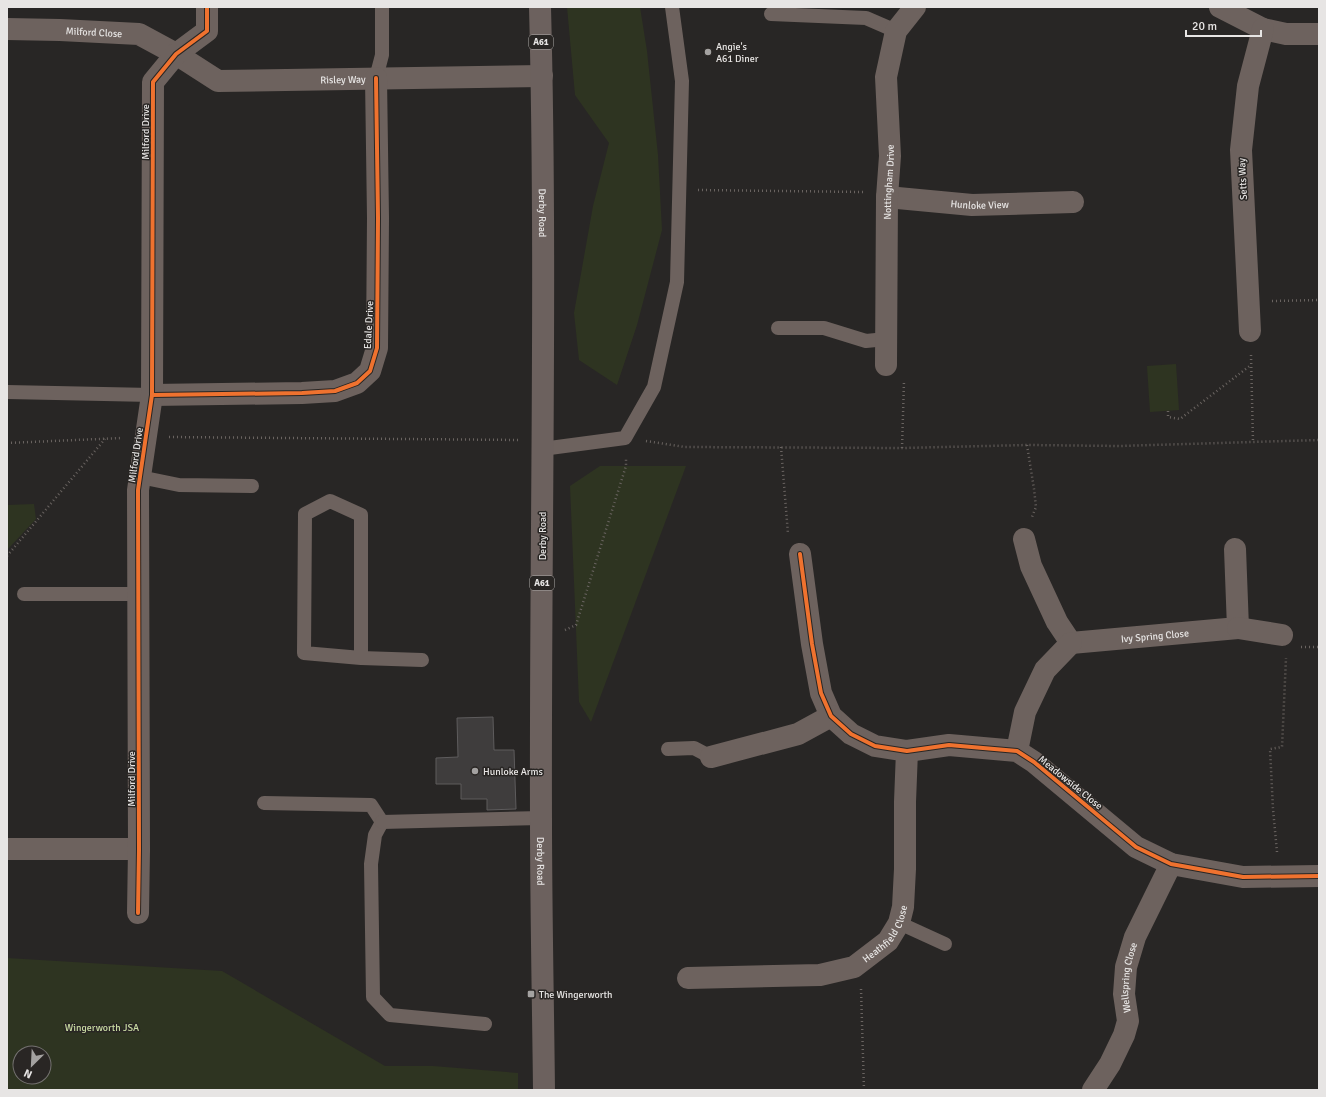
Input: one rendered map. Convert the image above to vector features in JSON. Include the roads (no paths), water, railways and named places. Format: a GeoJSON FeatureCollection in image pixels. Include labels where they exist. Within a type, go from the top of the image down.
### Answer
{"type":"FeatureCollection","features":[{"type":"Feature","properties":{"kind":"highway","name":"Derby Road"},"geometry":{"type":"LineString","coordinates":[[540,7],[542,76],[544,353],[542,444],[541,818],[544,1090]]}},
{"type":"Feature","properties":{"kind":"street","name":"Milford Drive"},"geometry":{"type":"LineString","coordinates":[[138,913],[138,490],[152,395],[153,82],[176,54],[207,31],[207,7]]}},
{"type":"Feature","properties":{"kind":"street","name":"Nottingham Drive"},"geometry":{"type":"LineString","coordinates":[[886,365],[887,194],[890,156],[886,77],[896,31],[916,7]]}},
{"type":"Feature","properties":{"kind":"street"},"geometry":{"type":"LineString","coordinates":[[1220,7],[1263,29],[1286,34],[1319,34]]}},
{"type":"Feature","properties":{"kind":"street","name":"Milford Close"},"geometry":{"type":"LineString","coordinates":[[7,28],[139,34],[176,54]]}},
{"type":"Feature","properties":{"kind":"street","name":"Setts Way"},"geometry":{"type":"LineString","coordinates":[[1250,331],[1241,150],[1248,86],[1263,29]]}},
{"type":"Feature","properties":{"kind":"street","name":"Risley Way"},"geometry":{"type":"LineString","coordinates":[[176,54],[218,81],[542,76]]}},
{"type":"Feature","properties":{"kind":"street","name":"Edale Drive"},"geometry":{"type":"LineString","coordinates":[[152,395],[302,393],[335,391],[357,383],[370,370],[377,348],[378,218],[376,78]]}},
{"type":"Feature","properties":{"kind":"street","name":"Hunloke View"},"geometry":{"type":"LineString","coordinates":[[887,194],[972,205],[1073,202]]}},
{"type":"Feature","properties":{"kind":"street"},"geometry":{"type":"LineString","coordinates":[[1017,751],[1026,712],[1045,670],[1071,643],[1057,622],[1031,566],[1024,538]]}},
{"type":"Feature","properties":{"kind":"street"},"geometry":{"type":"LineString","coordinates":[[1235,549],[1238,628]]}},
{"type":"Feature","properties":{"kind":"street","name":"Meadowside Close"},"geometry":{"type":"LineString","coordinates":[[800,554],[812,644],[821,693],[831,716],[851,734],[875,746],[907,752],[949,746],[1017,751],[1034,762],[1136,846],[1171,864],[1243,877],[1319,876]]}},
{"type":"Feature","properties":{"kind":"street","name":"Ivy Spring Close"},"geometry":{"type":"LineString","coordinates":[[1071,643],[1238,628],[1282,635]]}},
{"type":"Feature","properties":{"kind":"street"},"geometry":{"type":"LineString","coordinates":[[711,757],[798,734],[831,716]]}},
{"type":"Feature","properties":{"kind":"street","name":"Heathfield Close"},"geometry":{"type":"LineString","coordinates":[[688,978],[820,975],[854,967],[888,941],[899,923],[903,907],[907,752]]}},
{"type":"Feature","properties":{"kind":"street"},"geometry":{"type":"LineString","coordinates":[[7,849],[139,850]]}},
{"type":"Feature","properties":{"kind":"street","name":"Wellspring Close"},"geometry":{"type":"LineString","coordinates":[[1093,1090],[1110,1064],[1124,1035],[1128,1021],[1124,994],[1126,967],[1134,937],[1171,864]]}},
{"type":"Feature","properties":{"kind":"lane"},"geometry":{"type":"LineString","coordinates":[[376,78],[382,55],[382,7]]}},
{"type":"Feature","properties":{"kind":"lane"},"geometry":{"type":"LineString","coordinates":[[542,444],[625,438],[654,387],[677,282],[682,81],[672,7]]}},
{"type":"Feature","properties":{"kind":"lane"},"geometry":{"type":"LineString","coordinates":[[771,14],[866,18],[896,31]]}},
{"type":"Feature","properties":{"kind":"lane"},"geometry":{"type":"LineString","coordinates":[[778,328],[824,328],[866,341],[886,339]]}},
{"type":"Feature","properties":{"kind":"lane"},"geometry":{"type":"LineString","coordinates":[[7,392],[152,395]]}},
{"type":"Feature","properties":{"kind":"lane"},"geometry":{"type":"LineString","coordinates":[[140,476],[179,485],[252,486]]}},
{"type":"Feature","properties":{"kind":"lane"},"geometry":{"type":"LineString","coordinates":[[361,658],[361,515],[330,502],[305,514],[304,653],[361,658],[422,660]]}},
{"type":"Feature","properties":{"kind":"lane"},"geometry":{"type":"LineString","coordinates":[[24,594],[138,594]]}},
{"type":"Feature","properties":{"kind":"lane"},"geometry":{"type":"LineString","coordinates":[[668,749],[694,748],[711,757]]}},
{"type":"Feature","properties":{"kind":"lane"},"geometry":{"type":"LineString","coordinates":[[264,803],[371,806],[382,822]]}},
{"type":"Feature","properties":{"kind":"lane"},"geometry":{"type":"LineString","coordinates":[[382,822],[541,818]]}},
{"type":"Feature","properties":{"kind":"lane"},"geometry":{"type":"LineString","coordinates":[[382,822],[375,835],[371,864],[373,997],[390,1015],[485,1024]]}},
{"type":"Feature","properties":{"kind":"lane"},"geometry":{"type":"LineString","coordinates":[[899,923],[945,944]]}},
{"type":"Feature","properties":{"kind":"place","name":"Angie's A61 Diner"},"geometry":{"type":"Point","coordinates":[708,52]}},
{"type":"Feature","properties":{"kind":"place","name":"Hunloke Arms"},"geometry":{"type":"Point","coordinates":[475,771]}},
{"type":"Feature","properties":{"kind":"place","name":"The Wingerworth"},"geometry":{"type":"Point","coordinates":[531,994]}},
{"type":"Feature","properties":{"kind":"park label","name":"Wingerworth JSA"},"geometry":{"type":"Point","coordinates":[102,1027]}}]}
